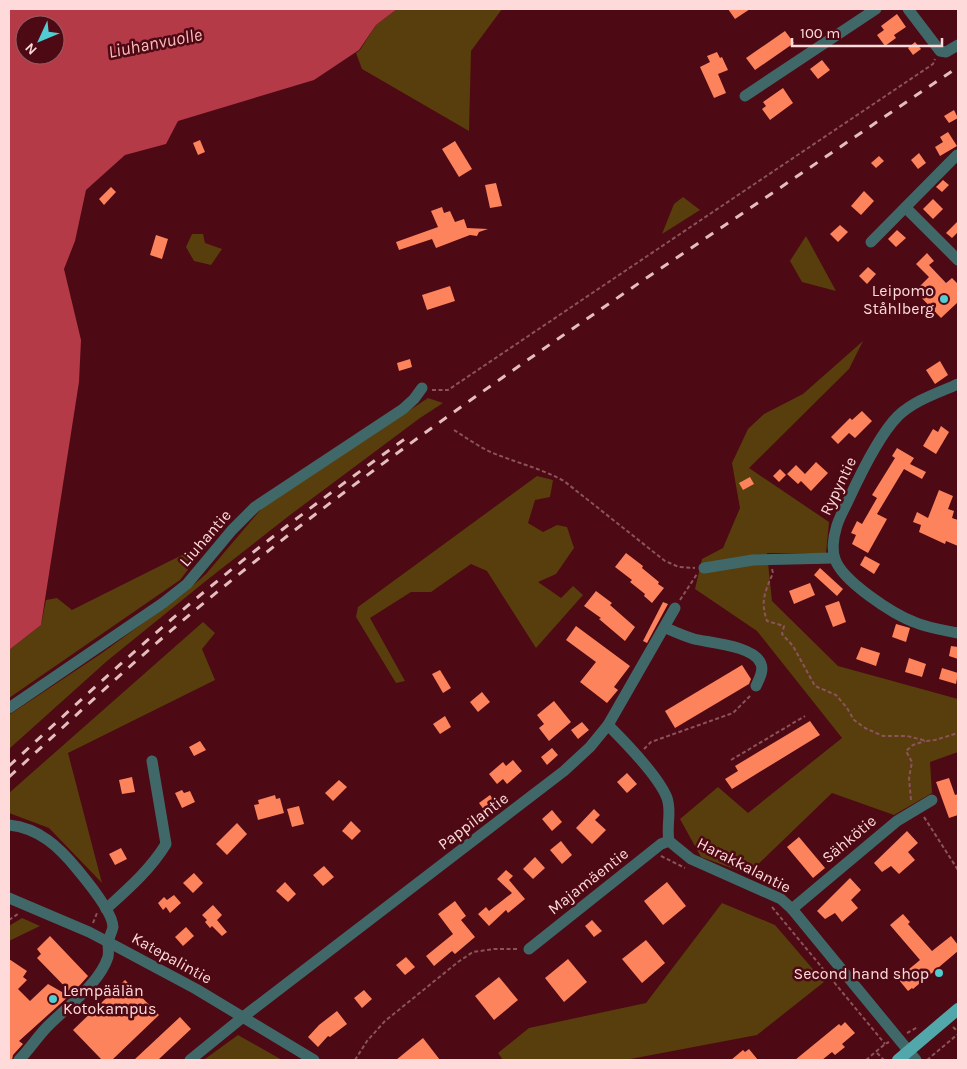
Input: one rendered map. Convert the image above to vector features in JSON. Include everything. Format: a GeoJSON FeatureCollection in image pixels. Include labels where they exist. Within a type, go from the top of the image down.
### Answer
{"type":"FeatureCollection","features":[{"type":"Feature","properties":{"kind":"main road"},"geometry":{"type":"LineString","coordinates":[[898,1060],[913,1056],[958,1009]]}},
{"type":"Feature","properties":{"kind":"street"},"geometry":{"type":"LineString","coordinates":[[745,96],[876,9]]}},
{"type":"Feature","properties":{"kind":"street"},"geometry":{"type":"LineString","coordinates":[[908,9],[940,51],[946,52],[958,45]]}},
{"type":"Feature","properties":{"kind":"street"},"geometry":{"type":"LineString","coordinates":[[871,242],[958,155]]}},
{"type":"Feature","properties":{"kind":"street"},"geometry":{"type":"LineString","coordinates":[[906,208],[958,260]]}},
{"type":"Feature","properties":{"kind":"street","name":"Rypyntie"},"geometry":{"type":"LineString","coordinates":[[834,558],[834,538],[839,520],[858,480],[885,434],[898,416],[915,403],[958,384]]}},
{"type":"Feature","properties":{"kind":"street","name":"Liuhantie"},"geometry":{"type":"LineString","coordinates":[[9,708],[163,603],[187,584],[232,530],[255,506],[403,409],[422,388]]}},
{"type":"Feature","properties":{"kind":"street"},"geometry":{"type":"LineString","coordinates":[[704,568],[771,560],[834,558],[839,569],[847,579],[872,598],[913,622],[939,630],[958,633]]}},
{"type":"Feature","properties":{"kind":"street","name":"Pappilantie"},"geometry":{"type":"LineString","coordinates":[[190,1060],[243,1017],[564,771],[590,747],[608,725],[666,628],[675,608]]}},
{"type":"Feature","properties":{"kind":"street"},"geometry":{"type":"LineString","coordinates":[[666,628],[692,638],[752,653],[762,667],[756,686]]}},
{"type":"Feature","properties":{"kind":"street"},"geometry":{"type":"LineString","coordinates":[[608,725],[637,756],[661,787],[667,798],[670,817],[668,825],[669,840]]}},
{"type":"Feature","properties":{"kind":"street"},"geometry":{"type":"LineString","coordinates":[[106,909],[155,862],[166,844],[152,761]]}},
{"type":"Feature","properties":{"kind":"street","name":"Sähkötie"},"geometry":{"type":"LineString","coordinates":[[792,909],[897,821],[932,800]]}},
{"type":"Feature","properties":{"kind":"street"},"geometry":{"type":"LineString","coordinates":[[9,825],[37,832],[52,842],[87,881],[106,909],[113,926],[108,942],[108,955],[102,971],[79,997],[35,1039],[31,1049],[19,1060]]}},
{"type":"Feature","properties":{"kind":"street","name":"Majamäentie"},"geometry":{"type":"LineString","coordinates":[[529,948],[661,844],[669,840]]}},
{"type":"Feature","properties":{"kind":"street","name":"Harakkalantie"},"geometry":{"type":"LineString","coordinates":[[669,840],[692,859],[781,898],[913,1056]]}},
{"type":"Feature","properties":{"kind":"street","name":"Katepalintie"},"geometry":{"type":"LineString","coordinates":[[9,898],[90,932],[243,1017],[313,1060]]}},
{"type":"Feature","properties":{"kind":"path"},"geometry":{"type":"LineString","coordinates":[[422,388],[448,390],[932,64],[940,51]]}},
{"type":"Feature","properties":{"kind":"path"},"geometry":{"type":"LineString","coordinates":[[454,430],[499,455],[535,467],[564,481],[665,561],[680,567],[704,568]]}},
{"type":"Feature","properties":{"kind":"path"},"geometry":{"type":"LineString","coordinates":[[771,560],[773,573],[763,599],[767,621],[784,626],[782,634],[793,646],[815,686],[836,695],[854,720],[865,728],[882,736],[907,736],[927,741]]}},
{"type":"Feature","properties":{"kind":"path"},"geometry":{"type":"LineString","coordinates":[[675,608],[696,575],[704,568]]}},
{"type":"Feature","properties":{"kind":"path"},"geometry":{"type":"LineString","coordinates":[[637,756],[651,742],[733,713],[749,698],[756,686]]}},
{"type":"Feature","properties":{"kind":"path"},"geometry":{"type":"LineString","coordinates":[[731,760],[804,716]]}},
{"type":"Feature","properties":{"kind":"path"},"geometry":{"type":"LineString","coordinates":[[958,733],[913,745],[906,751],[912,762],[909,778],[910,793],[916,809],[958,870]]}},
{"type":"Feature","properties":{"kind":"path"},"geometry":{"type":"LineString","coordinates":[[654,850],[663,859],[688,870]]}},
{"type":"Feature","properties":{"kind":"path"},"geometry":{"type":"LineString","coordinates":[[772,907],[885,1044]]}},
{"type":"Feature","properties":{"kind":"path"},"geometry":{"type":"LineString","coordinates":[[9,920],[22,912],[15,910]]}},
{"type":"Feature","properties":{"kind":"path"},"geometry":{"type":"LineString","coordinates":[[355,1060],[367,1041],[385,1022],[458,962],[473,952],[529,948]]}},
{"type":"Feature","properties":{"kind":"path"},"geometry":{"type":"LineString","coordinates":[[927,1060],[958,1034]]}},
{"type":"Feature","properties":{"kind":"path"},"geometry":{"type":"LineString","coordinates":[[866,1060],[885,1044],[899,1038]]}},
{"type":"Feature","properties":{"kind":"path"},"geometry":{"type":"LineString","coordinates":[[876,1052],[884,1060]]}},
{"type":"Feature","properties":{"kind":"shaded area"},"geometry":{"type":"Polygon","coordinates":[[[397,9],[502,9],[471,51],[469,131],[362,69],[356,53],[360,50],[376,25],[397,9]]]}},
{"type":"Feature","properties":{"kind":"shaded area"},"geometry":{"type":"Polygon","coordinates":[[[683,197],[700,210],[662,234],[674,204],[683,197]]]}},
{"type":"Feature","properties":{"kind":"shaded area"},"geometry":{"type":"Polygon","coordinates":[[[192,234],[203,234],[205,243],[222,249],[211,265],[194,261],[186,247],[192,234]]]}},
{"type":"Feature","properties":{"kind":"shaded area"},"geometry":{"type":"Polygon","coordinates":[[[806,236],[836,291],[802,282],[790,261],[806,236]]]}},
{"type":"Feature","properties":{"kind":"shaded area"},"geometry":{"type":"Polygon","coordinates":[[[863,341],[849,369],[749,468],[829,522],[826,553],[767,553],[772,601],[838,666],[958,699],[958,752],[930,762],[932,793],[894,815],[832,793],[748,874],[701,857],[680,819],[718,787],[748,813],[842,738],[757,631],[695,589],[702,559],[723,548],[740,508],[732,463],[748,429],[764,414],[803,394],[863,341]]]}},
{"type":"Feature","properties":{"kind":"shaded area"},"geometry":{"type":"Polygon","coordinates":[[[428,398],[443,403],[290,515],[207,580],[107,661],[9,749],[9,715],[102,653],[183,594],[206,574],[262,508],[428,398]]]}},
{"type":"Feature","properties":{"kind":"shaded area"},"geometry":{"type":"Polygon","coordinates":[[[537,476],[553,480],[550,497],[535,500],[528,523],[543,532],[557,525],[567,527],[574,548],[556,574],[538,582],[561,598],[573,586],[583,595],[536,648],[487,571],[471,564],[431,592],[411,592],[370,618],[405,681],[396,683],[356,617],[358,607],[537,476]]]}},
{"type":"Feature","properties":{"kind":"shaded area"},"geometry":{"type":"Polygon","coordinates":[[[210,541],[180,580],[9,698],[9,650],[41,625],[46,600],[57,598],[72,610],[210,541]]]}},
{"type":"Feature","properties":{"kind":"shaded area"},"geometry":{"type":"Polygon","coordinates":[[[203,622],[215,633],[202,649],[215,680],[68,753],[102,883],[49,828],[9,813],[9,793],[203,622]]]}},
{"type":"Feature","properties":{"kind":"shaded area"},"geometry":{"type":"Polygon","coordinates":[[[722,903],[775,925],[824,982],[757,1035],[625,1060],[503,1060],[498,1053],[529,1028],[646,1003],[722,903]]]}},
{"type":"Feature","properties":{"kind":"shaded area"},"geometry":{"type":"Polygon","coordinates":[[[22,918],[40,926],[9,941],[9,926],[22,918]]]}},
{"type":"Feature","properties":{"kind":"shaded area"},"geometry":{"type":"Polygon","coordinates":[[[238,1035],[282,1060],[205,1059],[238,1035]]]}},
{"type":"Feature","properties":{"kind":"water","name":"Liuhanvuolle"},"geometry":{"type":"Polygon","coordinates":[[[9,9],[397,9],[376,25],[359,50],[314,80],[178,121],[166,144],[125,155],[86,190],[75,241],[64,269],[81,340],[79,382],[41,625],[9,650],[9,9]]]}},
{"type":"Feature","properties":{"kind":"building"},"geometry":{"type":"Polygon","coordinates":[[[728,9],[750,9],[735,19],[728,9]]]}},
{"type":"Feature","properties":{"kind":"building"},"geometry":{"type":"Polygon","coordinates":[[[897,14],[906,27],[894,35],[896,38],[885,46],[877,35],[884,30],[881,26],[897,14]]]}},
{"type":"Feature","properties":{"kind":"building"},"geometry":{"type":"Polygon","coordinates":[[[785,31],[794,43],[755,70],[746,58],[785,31]]]}},
{"type":"Feature","properties":{"kind":"building"},"geometry":{"type":"Polygon","coordinates":[[[915,42],[921,49],[913,55],[908,48],[915,42]]]}},
{"type":"Feature","properties":{"kind":"building"},"geometry":{"type":"Polygon","coordinates":[[[717,52],[720,58],[722,57],[728,70],[718,74],[726,93],[714,98],[700,67],[710,62],[707,56],[717,52]]]}},
{"type":"Feature","properties":{"kind":"building"},"geometry":{"type":"Polygon","coordinates":[[[822,60],[830,70],[818,79],[810,69],[822,60]]]}},
{"type":"Feature","properties":{"kind":"building"},"geometry":{"type":"Polygon","coordinates":[[[783,88],[793,103],[770,120],[762,109],[766,106],[763,102],[783,88]]]}},
{"type":"Feature","properties":{"kind":"building"},"geometry":{"type":"Polygon","coordinates":[[[954,110],[958,118],[949,123],[944,116],[954,110]]]}},
{"type":"Feature","properties":{"kind":"building"},"geometry":{"type":"Polygon","coordinates":[[[948,132],[957,146],[940,156],[935,147],[943,142],[940,137],[948,132]]]}},
{"type":"Feature","properties":{"kind":"building"},"geometry":{"type":"Polygon","coordinates":[[[200,140],[205,152],[198,155],[193,143],[200,140]]]}},
{"type":"Feature","properties":{"kind":"building"},"geometry":{"type":"Polygon","coordinates":[[[455,141],[472,169],[459,177],[442,149],[455,141]]]}},
{"type":"Feature","properties":{"kind":"building"},"geometry":{"type":"Polygon","coordinates":[[[919,153],[926,163],[918,169],[911,160],[919,153]]]}},
{"type":"Feature","properties":{"kind":"building"},"geometry":{"type":"Polygon","coordinates":[[[879,156],[884,161],[876,168],[871,163],[879,156]]]}},
{"type":"Feature","properties":{"kind":"building"},"geometry":{"type":"Polygon","coordinates":[[[943,180],[949,185],[942,192],[936,187],[943,180]]]}},
{"type":"Feature","properties":{"kind":"building"},"geometry":{"type":"Polygon","coordinates":[[[496,183],[502,206],[490,208],[485,185],[496,183]]]}},
{"type":"Feature","properties":{"kind":"building"},"geometry":{"type":"Polygon","coordinates":[[[111,187],[116,192],[104,205],[99,199],[111,187]]]}},
{"type":"Feature","properties":{"kind":"building"},"geometry":{"type":"Polygon","coordinates":[[[864,191],[874,201],[861,215],[851,206],[864,191]]]}},
{"type":"Feature","properties":{"kind":"building"},"geometry":{"type":"Polygon","coordinates":[[[933,199],[943,209],[933,219],[923,209],[933,199]]]}},
{"type":"Feature","properties":{"kind":"building"},"geometry":{"type":"Polygon","coordinates":[[[442,207],[444,213],[450,211],[455,222],[464,219],[467,228],[488,229],[479,232],[477,236],[470,235],[436,248],[432,239],[399,250],[396,242],[438,227],[431,211],[442,207]]]}},
{"type":"Feature","properties":{"kind":"building"},"geometry":{"type":"Polygon","coordinates":[[[958,221],[958,232],[952,238],[946,233],[958,221]]]}},
{"type":"Feature","properties":{"kind":"building"},"geometry":{"type":"Polygon","coordinates":[[[840,225],[848,232],[838,242],[830,234],[840,225]]]}},
{"type":"Feature","properties":{"kind":"building"},"geometry":{"type":"Polygon","coordinates":[[[897,230],[906,238],[896,247],[888,239],[897,230]]]}},
{"type":"Feature","properties":{"kind":"building"},"geometry":{"type":"Polygon","coordinates":[[[156,235],[168,239],[162,259],[150,255],[156,235]]]}},
{"type":"Feature","properties":{"kind":"building"},"geometry":{"type":"Polygon","coordinates":[[[927,253],[934,261],[929,265],[946,283],[952,278],[958,284],[958,302],[941,318],[915,291],[929,277],[916,264],[927,253]]]}},
{"type":"Feature","properties":{"kind":"building"},"geometry":{"type":"Polygon","coordinates":[[[868,267],[876,274],[867,284],[859,276],[868,267]]]}},
{"type":"Feature","properties":{"kind":"building"},"geometry":{"type":"Polygon","coordinates":[[[450,286],[455,301],[427,310],[422,295],[450,286]]]}},
{"type":"Feature","properties":{"kind":"building"},"geometry":{"type":"Polygon","coordinates":[[[410,359],[412,367],[399,371],[397,363],[410,359]]]}},
{"type":"Feature","properties":{"kind":"building"},"geometry":{"type":"Polygon","coordinates":[[[940,361],[948,375],[935,384],[926,370],[940,361]]]}},
{"type":"Feature","properties":{"kind":"building"},"geometry":{"type":"Polygon","coordinates":[[[862,411],[872,421],[855,438],[849,433],[838,444],[831,437],[850,418],[852,420],[862,411]]]}},
{"type":"Feature","properties":{"kind":"building"},"geometry":{"type":"Polygon","coordinates":[[[941,426],[949,432],[936,454],[923,446],[933,429],[938,432],[941,426]]]}},
{"type":"Feature","properties":{"kind":"building"},"geometry":{"type":"Polygon","coordinates":[[[897,448],[914,458],[910,464],[926,472],[922,479],[904,469],[877,514],[887,519],[868,553],[852,544],[856,535],[851,533],[857,521],[862,524],[877,498],[872,495],[895,458],[892,456],[897,448]]]}},
{"type":"Feature","properties":{"kind":"building"},"geometry":{"type":"Polygon","coordinates":[[[816,462],[828,473],[811,491],[801,481],[798,484],[787,474],[796,465],[805,474],[816,462]]]}},
{"type":"Feature","properties":{"kind":"building"},"geometry":{"type":"Polygon","coordinates":[[[780,469],[786,475],[779,482],[773,476],[780,469]]]}},
{"type":"Feature","properties":{"kind":"building"},"geometry":{"type":"Polygon","coordinates":[[[750,477],[754,484],[743,490],[739,483],[750,477]]]}},
{"type":"Feature","properties":{"kind":"building"},"geometry":{"type":"Polygon","coordinates":[[[939,490],[953,496],[948,509],[954,511],[952,518],[958,520],[958,546],[946,541],[945,544],[919,532],[921,525],[913,522],[917,512],[928,518],[939,490]]]}},
{"type":"Feature","properties":{"kind":"building"},"geometry":{"type":"Polygon","coordinates":[[[626,553],[643,566],[642,568],[664,588],[652,603],[644,596],[645,594],[630,582],[632,580],[615,567],[626,553]]]}},
{"type":"Feature","properties":{"kind":"building"},"geometry":{"type":"Polygon","coordinates":[[[865,556],[880,564],[874,574],[860,565],[865,556]]]}},
{"type":"Feature","properties":{"kind":"building"},"geometry":{"type":"Polygon","coordinates":[[[820,568],[843,589],[837,596],[814,575],[820,568]]]}},
{"type":"Feature","properties":{"kind":"building"},"geometry":{"type":"Polygon","coordinates":[[[810,583],[815,595],[794,604],[789,591],[810,583]]]}},
{"type":"Feature","properties":{"kind":"building"},"geometry":{"type":"Polygon","coordinates":[[[596,591],[612,603],[610,605],[635,627],[625,641],[599,619],[601,618],[584,606],[596,591]]]}},
{"type":"Feature","properties":{"kind":"building"},"geometry":{"type":"Polygon","coordinates":[[[839,601],[846,622],[833,627],[825,606],[839,601]]]}},
{"type":"Feature","properties":{"kind":"building"},"geometry":{"type":"Polygon","coordinates":[[[663,602],[668,604],[647,643],[643,641],[663,602]]]}},
{"type":"Feature","properties":{"kind":"building"},"geometry":{"type":"Polygon","coordinates":[[[896,624],[910,628],[906,642],[892,637],[896,624]]]}},
{"type":"Feature","properties":{"kind":"building"},"geometry":{"type":"Polygon","coordinates":[[[576,626],[630,666],[614,687],[618,690],[607,703],[580,682],[596,662],[566,640],[576,626]]]}},
{"type":"Feature","properties":{"kind":"building"},"geometry":{"type":"Polygon","coordinates":[[[951,646],[958,647],[958,659],[949,656],[951,646]]]}},
{"type":"Feature","properties":{"kind":"building"},"geometry":{"type":"Polygon","coordinates":[[[861,647],[880,653],[876,666],[856,659],[861,647]]]}},
{"type":"Feature","properties":{"kind":"building"},"geometry":{"type":"Polygon","coordinates":[[[909,658],[926,664],[922,677],[905,672],[909,658]]]}},
{"type":"Feature","properties":{"kind":"building"},"geometry":{"type":"Polygon","coordinates":[[[742,665],[751,679],[749,684],[675,728],[665,711],[742,665]]]}},
{"type":"Feature","properties":{"kind":"building"},"geometry":{"type":"Polygon","coordinates":[[[942,668],[958,673],[956,684],[939,679],[942,668]]]}},
{"type":"Feature","properties":{"kind":"building"},"geometry":{"type":"Polygon","coordinates":[[[440,670],[451,688],[443,693],[432,674],[440,670]]]}},
{"type":"Feature","properties":{"kind":"building"},"geometry":{"type":"Polygon","coordinates":[[[482,692],[490,702],[478,712],[470,702],[482,692]]]}},
{"type":"Feature","properties":{"kind":"building"},"geometry":{"type":"Polygon","coordinates":[[[554,701],[571,722],[549,741],[539,728],[544,724],[537,715],[554,701]]]}},
{"type":"Feature","properties":{"kind":"building"},"geometry":{"type":"Polygon","coordinates":[[[445,716],[451,727],[440,734],[433,724],[445,716]]]}},
{"type":"Feature","properties":{"kind":"building"},"geometry":{"type":"Polygon","coordinates":[[[810,721],[820,735],[732,789],[725,779],[738,771],[735,766],[810,721]]]}},
{"type":"Feature","properties":{"kind":"building"},"geometry":{"type":"Polygon","coordinates":[[[582,722],[589,730],[578,739],[571,730],[582,722]]]}},
{"type":"Feature","properties":{"kind":"building"},"geometry":{"type":"Polygon","coordinates":[[[200,741],[206,750],[194,756],[189,747],[200,741]]]}},
{"type":"Feature","properties":{"kind":"building"},"geometry":{"type":"Polygon","coordinates":[[[552,748],[558,755],[547,765],[541,757],[552,748]]]}},
{"type":"Feature","properties":{"kind":"building"},"geometry":{"type":"Polygon","coordinates":[[[513,760],[522,771],[507,784],[503,779],[497,784],[489,774],[503,762],[506,766],[513,760]]]}},
{"type":"Feature","properties":{"kind":"building"},"geometry":{"type":"Polygon","coordinates":[[[627,773],[637,784],[627,793],[617,782],[627,773]]]}},
{"type":"Feature","properties":{"kind":"building"},"geometry":{"type":"Polygon","coordinates":[[[132,777],[135,792],[122,794],[119,780],[132,777]]]}},
{"type":"Feature","properties":{"kind":"building"},"geometry":{"type":"Polygon","coordinates":[[[949,778],[955,795],[958,794],[958,815],[949,818],[936,782],[949,778]]]}},
{"type":"Feature","properties":{"kind":"building"},"geometry":{"type":"Polygon","coordinates":[[[339,780],[347,787],[333,801],[325,793],[339,780]]]}},
{"type":"Feature","properties":{"kind":"building"},"geometry":{"type":"Polygon","coordinates":[[[182,790],[184,793],[190,791],[195,802],[182,808],[175,793],[182,790]]]}},
{"type":"Feature","properties":{"kind":"building"},"geometry":{"type":"Polygon","coordinates":[[[275,795],[276,799],[280,798],[284,813],[258,820],[254,805],[259,804],[258,800],[275,795]]]}},
{"type":"Feature","properties":{"kind":"building"},"geometry":{"type":"Polygon","coordinates":[[[490,795],[498,806],[487,814],[479,803],[490,795]]]}},
{"type":"Feature","properties":{"kind":"building"},"geometry":{"type":"Polygon","coordinates":[[[299,806],[304,824],[292,827],[287,809],[299,806]]]}},
{"type":"Feature","properties":{"kind":"building"},"geometry":{"type":"Polygon","coordinates":[[[594,809],[600,815],[595,820],[606,830],[592,844],[576,828],[594,809]]]}},
{"type":"Feature","properties":{"kind":"building"},"geometry":{"type":"Polygon","coordinates":[[[552,810],[562,822],[552,831],[542,819],[552,810]]]}},
{"type":"Feature","properties":{"kind":"building"},"geometry":{"type":"Polygon","coordinates":[[[351,821],[361,831],[352,840],[342,831],[351,821]]]}},
{"type":"Feature","properties":{"kind":"building"},"geometry":{"type":"Polygon","coordinates":[[[237,823],[247,834],[227,855],[216,844],[237,823]]]}},
{"type":"Feature","properties":{"kind":"building"},"geometry":{"type":"Polygon","coordinates":[[[907,831],[918,843],[908,852],[915,860],[899,874],[891,866],[882,872],[874,863],[907,831]]]}},
{"type":"Feature","properties":{"kind":"building"},"geometry":{"type":"Polygon","coordinates":[[[799,837],[825,868],[813,878],[787,847],[799,837]]]}},
{"type":"Feature","properties":{"kind":"building"},"geometry":{"type":"Polygon","coordinates":[[[561,841],[572,855],[562,864],[550,850],[561,841]]]}},
{"type":"Feature","properties":{"kind":"building"},"geometry":{"type":"Polygon","coordinates":[[[121,848],[127,859],[115,865],[109,854],[121,848]]]}},
{"type":"Feature","properties":{"kind":"building"},"geometry":{"type":"Polygon","coordinates":[[[535,857],[545,868],[533,879],[523,869],[535,857]]]}},
{"type":"Feature","properties":{"kind":"building"},"geometry":{"type":"Polygon","coordinates":[[[324,866],[334,877],[323,886],[313,875],[324,866]]]}},
{"type":"Feature","properties":{"kind":"building"},"geometry":{"type":"Polygon","coordinates":[[[506,870],[513,876],[509,880],[525,899],[508,913],[506,910],[489,926],[478,914],[486,907],[489,911],[512,893],[497,879],[506,870]]]}},
{"type":"Feature","properties":{"kind":"building"},"geometry":{"type":"Polygon","coordinates":[[[194,873],[203,883],[193,893],[183,883],[194,873]]]}},
{"type":"Feature","properties":{"kind":"building"},"geometry":{"type":"Polygon","coordinates":[[[850,878],[861,890],[851,900],[858,908],[842,922],[835,913],[825,919],[817,911],[850,878]]]}},
{"type":"Feature","properties":{"kind":"building"},"geometry":{"type":"Polygon","coordinates":[[[285,882],[296,894],[288,902],[276,891],[285,882]]]}},
{"type":"Feature","properties":{"kind":"building"},"geometry":{"type":"Polygon","coordinates":[[[667,882],[686,906],[663,925],[644,901],[667,882]]]}},
{"type":"Feature","properties":{"kind":"building"},"geometry":{"type":"Polygon","coordinates":[[[174,895],[181,903],[170,913],[166,907],[163,910],[158,903],[164,897],[167,900],[174,895]]]}},
{"type":"Feature","properties":{"kind":"building"},"geometry":{"type":"Polygon","coordinates":[[[455,901],[466,916],[461,920],[475,937],[455,954],[452,951],[434,966],[426,956],[453,934],[438,914],[455,901]]]}},
{"type":"Feature","properties":{"kind":"building"},"geometry":{"type":"Polygon","coordinates":[[[213,905],[222,915],[217,920],[227,932],[222,936],[212,926],[210,928],[205,922],[207,920],[202,915],[213,905]]]}},
{"type":"Feature","properties":{"kind":"building"},"geometry":{"type":"Polygon","coordinates":[[[903,914],[910,922],[908,924],[932,951],[951,936],[958,945],[958,951],[913,989],[908,991],[899,980],[904,977],[902,975],[920,960],[890,925],[903,914]]]}},
{"type":"Feature","properties":{"kind":"building"},"geometry":{"type":"Polygon","coordinates":[[[592,920],[602,931],[594,937],[585,926],[592,920]]]}},
{"type":"Feature","properties":{"kind":"building"},"geometry":{"type":"Polygon","coordinates":[[[186,927],[194,936],[183,946],[175,937],[186,927]]]}},
{"type":"Feature","properties":{"kind":"building"},"geometry":{"type":"Polygon","coordinates":[[[50,936],[88,976],[72,994],[37,958],[41,954],[37,949],[50,936]]]}},
{"type":"Feature","properties":{"kind":"building"},"geometry":{"type":"Polygon","coordinates":[[[646,940],[665,963],[642,983],[622,959],[646,940]]]}},
{"type":"Feature","properties":{"kind":"building"},"geometry":{"type":"Polygon","coordinates":[[[406,957],[415,967],[405,975],[396,965],[406,957]]]}},
{"type":"Feature","properties":{"kind":"building"},"geometry":{"type":"Polygon","coordinates":[[[9,959],[27,971],[23,977],[27,980],[18,989],[30,1001],[48,984],[69,996],[19,1041],[23,1044],[13,1055],[12,1060],[9,1060],[9,959]]]}},
{"type":"Feature","properties":{"kind":"building"},"geometry":{"type":"Polygon","coordinates":[[[568,959],[587,982],[564,1002],[545,978],[568,959]]]}},
{"type":"Feature","properties":{"kind":"building"},"geometry":{"type":"Polygon","coordinates":[[[499,977],[518,1000],[494,1020],[475,996],[499,977]]]}},
{"type":"Feature","properties":{"kind":"building"},"geometry":{"type":"Polygon","coordinates":[[[125,980],[159,1015],[112,1060],[102,1060],[73,1030],[125,980]]]}},
{"type":"Feature","properties":{"kind":"building"},"geometry":{"type":"Polygon","coordinates":[[[364,990],[372,999],[362,1008],[354,998],[364,990]]]}},
{"type":"Feature","properties":{"kind":"building"},"geometry":{"type":"Polygon","coordinates":[[[337,1011],[347,1024],[330,1037],[328,1036],[318,1047],[308,1037],[319,1025],[337,1011]]]}},
{"type":"Feature","properties":{"kind":"building"},"geometry":{"type":"Polygon","coordinates":[[[180,1017],[191,1029],[158,1060],[134,1060],[180,1017]]]}},
{"type":"Feature","properties":{"kind":"building"},"geometry":{"type":"Polygon","coordinates":[[[845,1022],[855,1033],[842,1044],[845,1047],[835,1055],[832,1052],[822,1060],[795,1060],[839,1024],[841,1026],[845,1022]]]}},
{"type":"Feature","properties":{"kind":"building"},"geometry":{"type":"Polygon","coordinates":[[[423,1038],[440,1060],[396,1060],[423,1038]]]}},
{"type":"Feature","properties":{"kind":"building"},"geometry":{"type":"Polygon","coordinates":[[[749,1049],[758,1060],[731,1060],[743,1050],[745,1052],[749,1049]]]}},
{"type":"Feature","properties":{"kind":"railway"},"geometry":{"type":"LineString","coordinates":[[9,777],[105,688],[180,623],[258,559],[365,477],[586,319],[958,67]]}},
{"type":"Feature","properties":{"kind":"railway"},"geometry":{"type":"LineString","coordinates":[[9,766],[126,659],[198,597],[300,516],[406,438]]}},
{"type":"Feature","properties":{"kind":"place","name":"Leipomo Ståhlberg"},"geometry":{"type":"Point","coordinates":[944,299]}},
{"type":"Feature","properties":{"kind":"place","name":"Second hand shop"},"geometry":{"type":"Point","coordinates":[939,973]}},
{"type":"Feature","properties":{"kind":"place","name":"Lempäälän Kotokampus"},"geometry":{"type":"Point","coordinates":[53,999]}}]}
